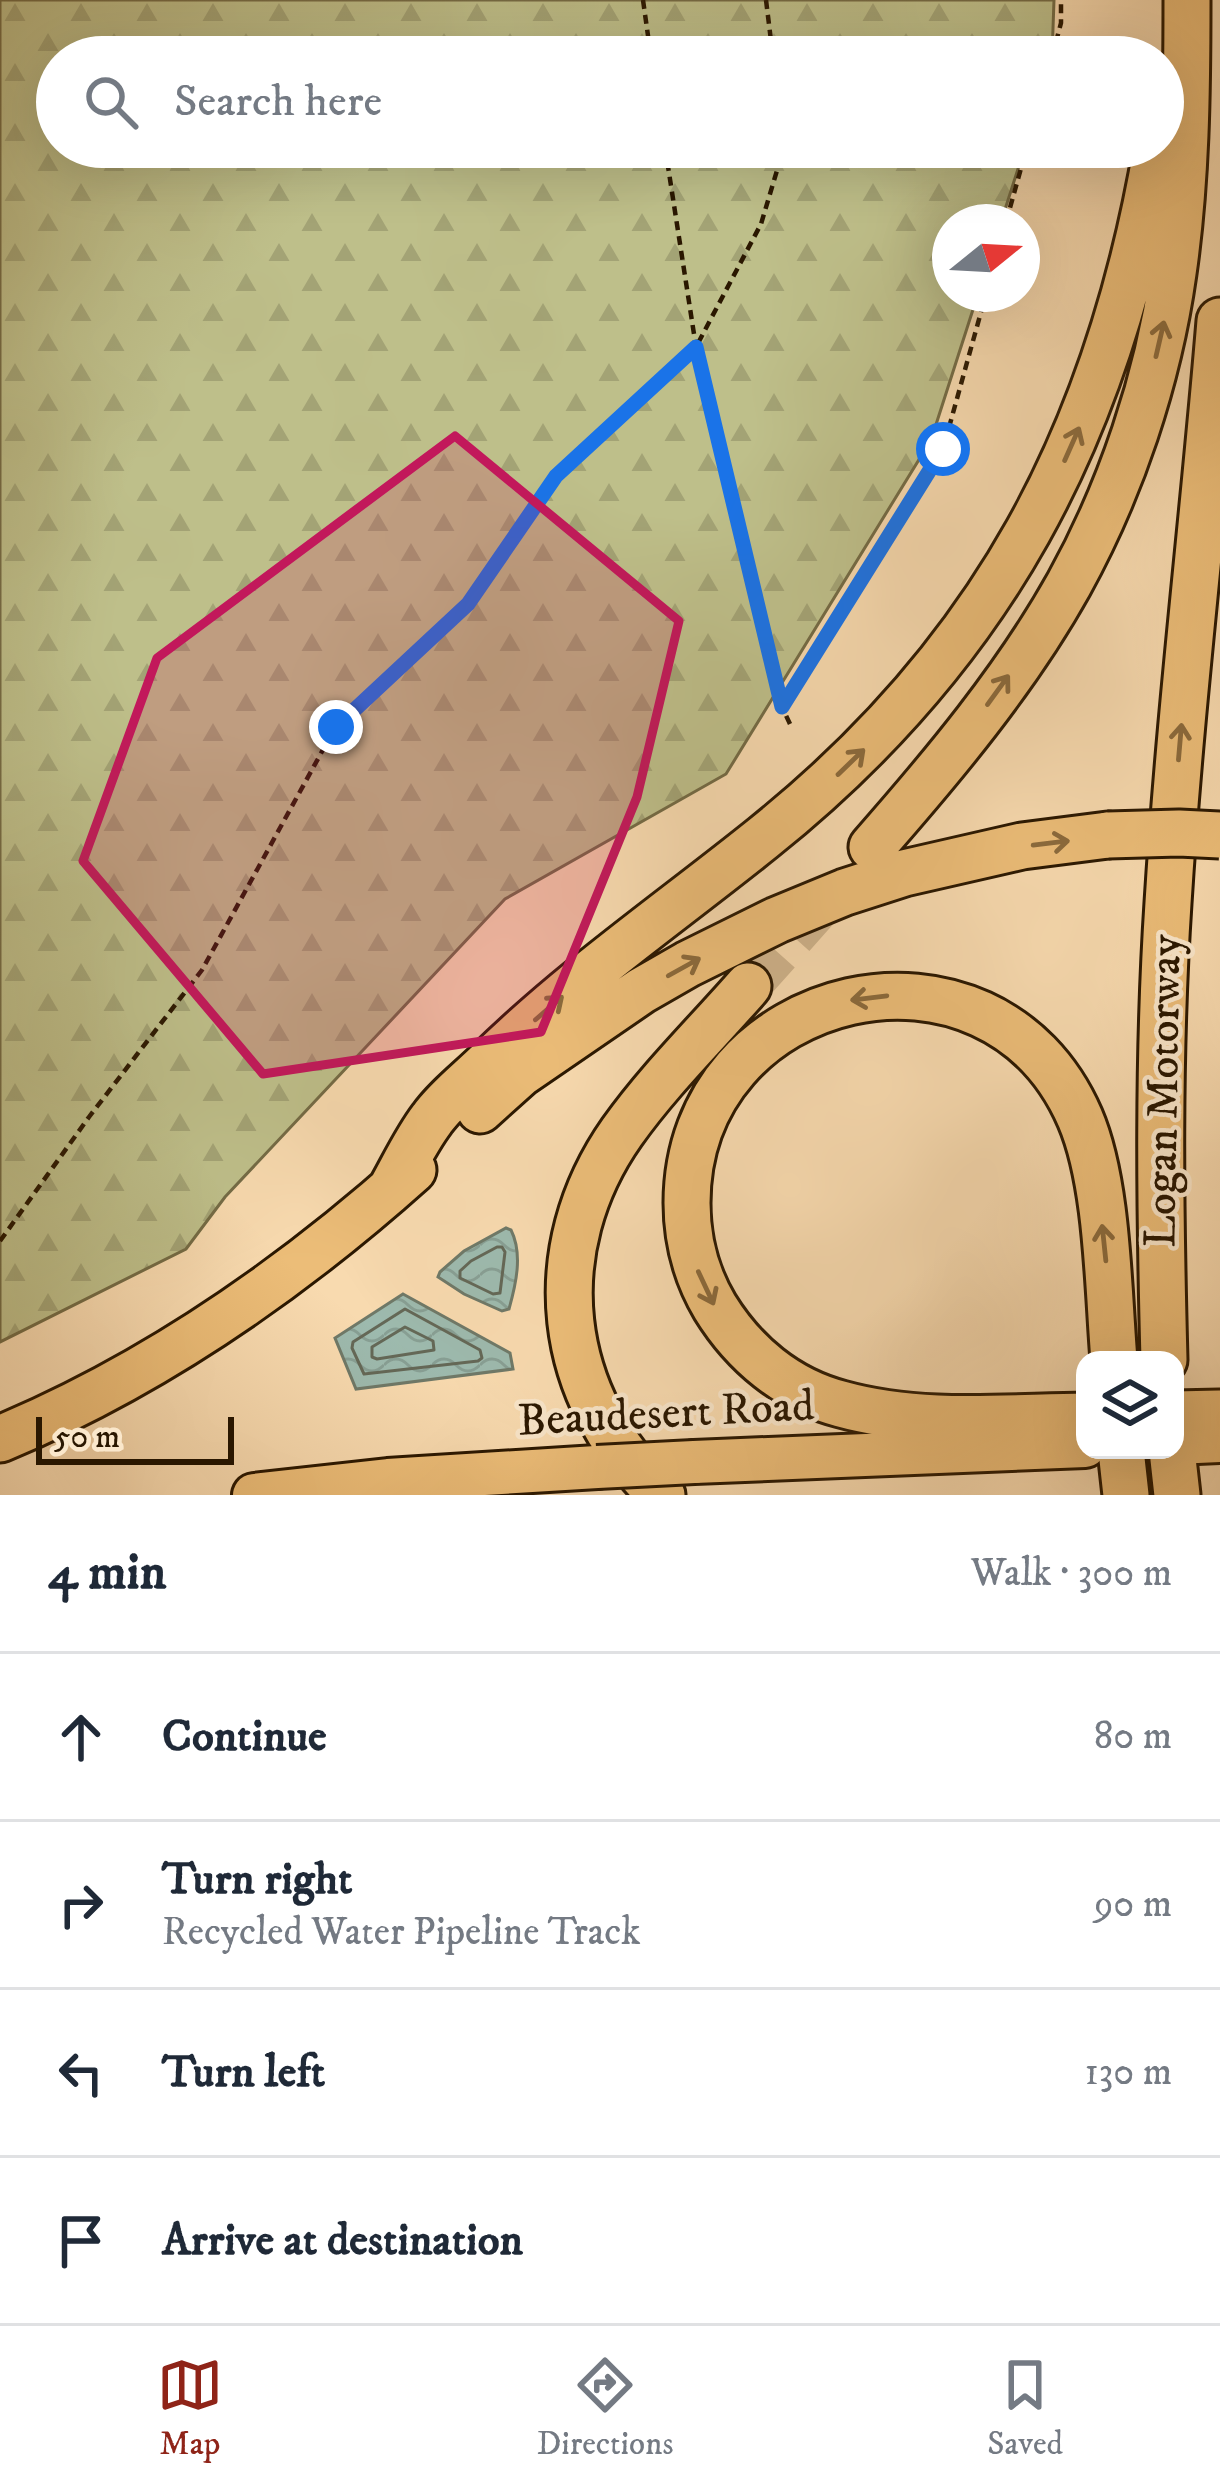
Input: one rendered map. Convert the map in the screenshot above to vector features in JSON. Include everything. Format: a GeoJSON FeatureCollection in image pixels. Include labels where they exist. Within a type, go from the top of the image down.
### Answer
{"type":"FeatureCollection","features":[{"type":"Feature","properties":{"kind":"highway"},"geometry":{"type":"LineString","coordinates":[[1167,36],[1169,0]]}},
{"type":"Feature","properties":{"kind":"highway"},"geometry":{"type":"LineString","coordinates":[[1184,160],[1187,0]]}},
{"type":"Feature","properties":{"kind":"highway"},"geometry":{"type":"LineString","coordinates":[[391,1190],[433,1117],[505,1046],[835,777],[910,700],[976,615],[1018,551],[1087,411],[1131,275],[1154,168]]}},
{"type":"Feature","properties":{"kind":"highway"},"geometry":{"type":"LineString","coordinates":[[872,847],[955,748],[1032,644],[1069,583],[1125,460],[1147,394],[1173,277],[1183,168]]}},
{"type":"Feature","properties":{"kind":"highway","name":"Logan Motorway"},"geometry":{"type":"LineString","coordinates":[[1164,1351],[1161,1236],[1167,909],[1220,321]]}},
{"type":"Feature","properties":{"kind":"highway"},"geometry":{"type":"LineString","coordinates":[[0,1439],[114,1385],[254,1299],[333,1240],[520,1074],[641,991],[739,938],[845,892],[1022,846],[1108,835],[1220,835]]}},
{"type":"Feature","properties":{"kind":"highway"},"geometry":{"type":"LineString","coordinates":[[662,1495],[627,1460],[587,1389],[572,1336],[571,1258],[580,1217],[620,1135],[748,986]]}},
{"type":"Feature","properties":{"kind":"highway"},"geometry":{"type":"LineString","coordinates":[[1064,1431],[906,1416],[839,1404],[808,1394],[750,1353],[710,1299],[689,1241],[687,1180],[692,1153],[716,1095],[752,1051],[775,1032],[852,999],[936,998],[998,1022],[1034,1051],[1067,1092],[1092,1150],[1113,1351]]}},
{"type":"Feature","properties":{"kind":"highway"},"geometry":{"type":"LineString","coordinates":[[1184,1414],[1220,1413]]}},
{"type":"Feature","properties":{"kind":"highway","name":"Beaudesert Road"},"geometry":{"type":"LineString","coordinates":[[254,1495],[388,1480],[694,1462],[1064,1431]]}},
{"type":"Feature","properties":{"kind":"highway"},"geometry":{"type":"LineString","coordinates":[[1184,1445],[1220,1441]]}},
{"type":"Feature","properties":{"kind":"highway"},"geometry":{"type":"LineString","coordinates":[[1122,1459],[1126,1495]]}},
{"type":"Feature","properties":{"kind":"highway"},"geometry":{"type":"LineString","coordinates":[[1174,1459],[1177,1495]]}},
{"type":"Feature","properties":{"kind":"path"},"geometry":{"type":"LineString","coordinates":[[643,0],[648,36]]}},
{"type":"Feature","properties":{"kind":"path"},"geometry":{"type":"LineString","coordinates":[[766,0],[770,36]]}},
{"type":"Feature","properties":{"kind":"path"},"geometry":{"type":"LineString","coordinates":[[1058,36],[1061,0]]}},
{"type":"Feature","properties":{"kind":"path"},"geometry":{"type":"LineString","coordinates":[[668,168],[696,347],[782,707],[790,724]]}},
{"type":"Feature","properties":{"kind":"path"},"geometry":{"type":"LineString","coordinates":[[0,1241],[202,970],[336,727],[468,604],[556,476],[696,347],[761,224],[778,168]]}},
{"type":"Feature","properties":{"kind":"path"},"geometry":{"type":"LineString","coordinates":[[1011,204],[1021,168]]}},
{"type":"Feature","properties":{"kind":"path"},"geometry":{"type":"LineString","coordinates":[[782,707],[943,449],[981,312]]}},
{"type":"Feature","properties":{"kind":"highlighted area"},"geometry":{"type":"Polygon","coordinates":[[[455,436],[679,621],[637,797],[541,1032],[263,1074],[83,861],[157,658],[455,436]]]}},
{"type":"Feature","properties":{"kind":"green space"},"geometry":{"type":"Polygon","coordinates":[[[0,0],[1054,0],[1053,36],[36,36],[36,168],[1018,168],[1007,204],[932,204],[932,312],[972,312],[931,440],[726,774],[505,899],[225,1197],[186,1249],[0,1342],[0,0]]]}},
{"type":"Feature","properties":{"kind":"water"},"geometry":{"type":"Polygon","coordinates":[[[506,1228],[515,1239],[517,1259],[509,1309],[502,1311],[464,1294],[438,1277],[464,1251],[506,1228]]]}},
{"type":"Feature","properties":{"kind":"water"},"geometry":{"type":"Polygon","coordinates":[[[403,1294],[510,1353],[513,1369],[356,1389],[335,1338],[403,1294]]]}},
{"type":"Feature","properties":{"kind":"tunnel"},"geometry":{"type":"LineString","coordinates":[[748,986],[830,894]]}},
{"type":"Feature","properties":{"kind":"route"},"geometry":{"type":"LineString","coordinates":[[336,727],[468,604],[556,476],[696,347],[782,707],[943,449]]}}]}
